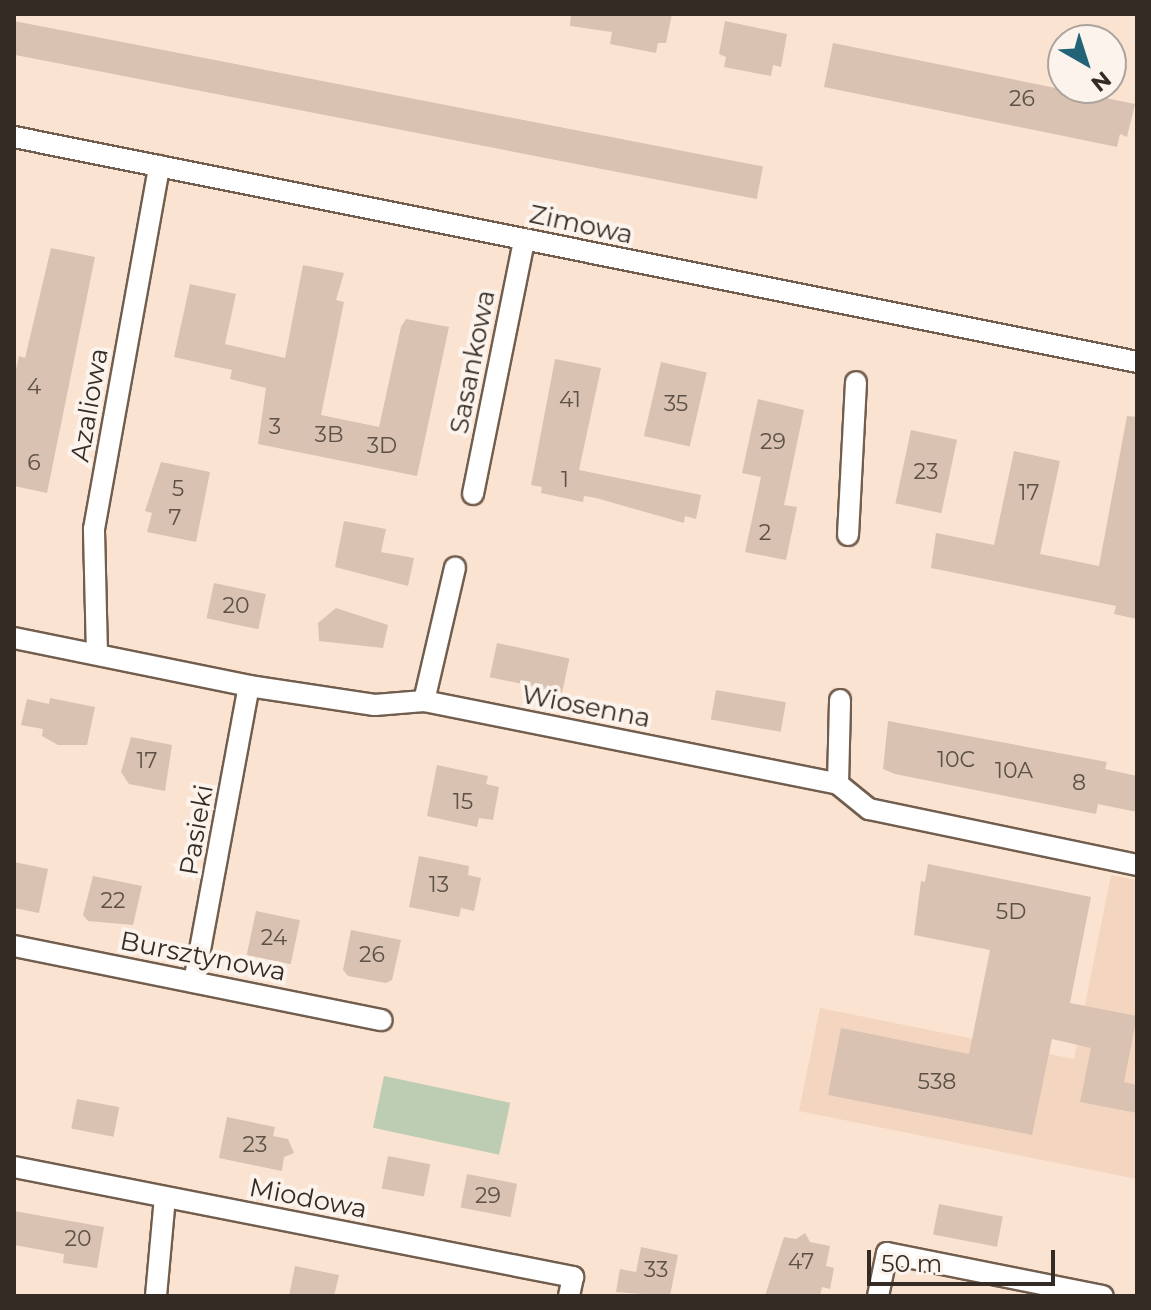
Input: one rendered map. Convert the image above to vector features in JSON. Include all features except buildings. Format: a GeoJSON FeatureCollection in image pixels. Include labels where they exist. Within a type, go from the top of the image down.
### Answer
{"type":"FeatureCollection","features":[{"type":"Feature","properties":{"kind":"street","name":"Zimowa"},"geometry":{"type":"LineString","coordinates":[[14,137],[1137,362]]}},
{"type":"Feature","properties":{"kind":"street","name":"Azaliowa"},"geometry":{"type":"LineString","coordinates":[[97,654],[94,529],[159,166]]}},
{"type":"Feature","properties":{"kind":"street","name":"Sasankowa"},"geometry":{"type":"LineString","coordinates":[[473,494],[524,240]]}},
{"type":"Feature","properties":{"kind":"street"},"geometry":{"type":"LineString","coordinates":[[848,535],[856,382]]}},
{"type":"Feature","properties":{"kind":"street"},"geometry":{"type":"LineString","coordinates":[[424,701],[455,568]]}},
{"type":"Feature","properties":{"kind":"street","name":"Wiosenna"},"geometry":{"type":"LineString","coordinates":[[14,638],[249,686],[375,705],[424,701],[838,784],[869,809],[1137,865]]}},
{"type":"Feature","properties":{"kind":"street","name":"Pasieki"},"geometry":{"type":"LineString","coordinates":[[194,982],[249,686]]}},
{"type":"Feature","properties":{"kind":"street"},"geometry":{"type":"LineString","coordinates":[[838,784],[840,700]]}},
{"type":"Feature","properties":{"kind":"street","name":"Bursztynowa"},"geometry":{"type":"LineString","coordinates":[[14,946],[382,1020]]}},
{"type":"Feature","properties":{"kind":"street","name":"Miodowa"},"geometry":{"type":"LineString","coordinates":[[14,1167],[573,1277],[569,1296]]}},
{"type":"Feature","properties":{"kind":"street"},"geometry":{"type":"LineString","coordinates":[[156,1296],[165,1197]]}},
{"type":"Feature","properties":{"kind":"street"},"geometry":{"type":"LineString","coordinates":[[878,1296],[887,1253],[1103,1296]]}},
{"type":"Feature","properties":{"kind":"shaded area"},"geometry":{"type":"Polygon","coordinates":[[[1111,875],[1137,880],[1137,1179],[799,1111],[820,1008],[1074,1059],[1111,875]]]}},
{"type":"Feature","properties":{"kind":"green space"},"geometry":{"type":"Polygon","coordinates":[[[384,1076],[510,1103],[499,1155],[373,1128],[384,1076]]]}}]}
